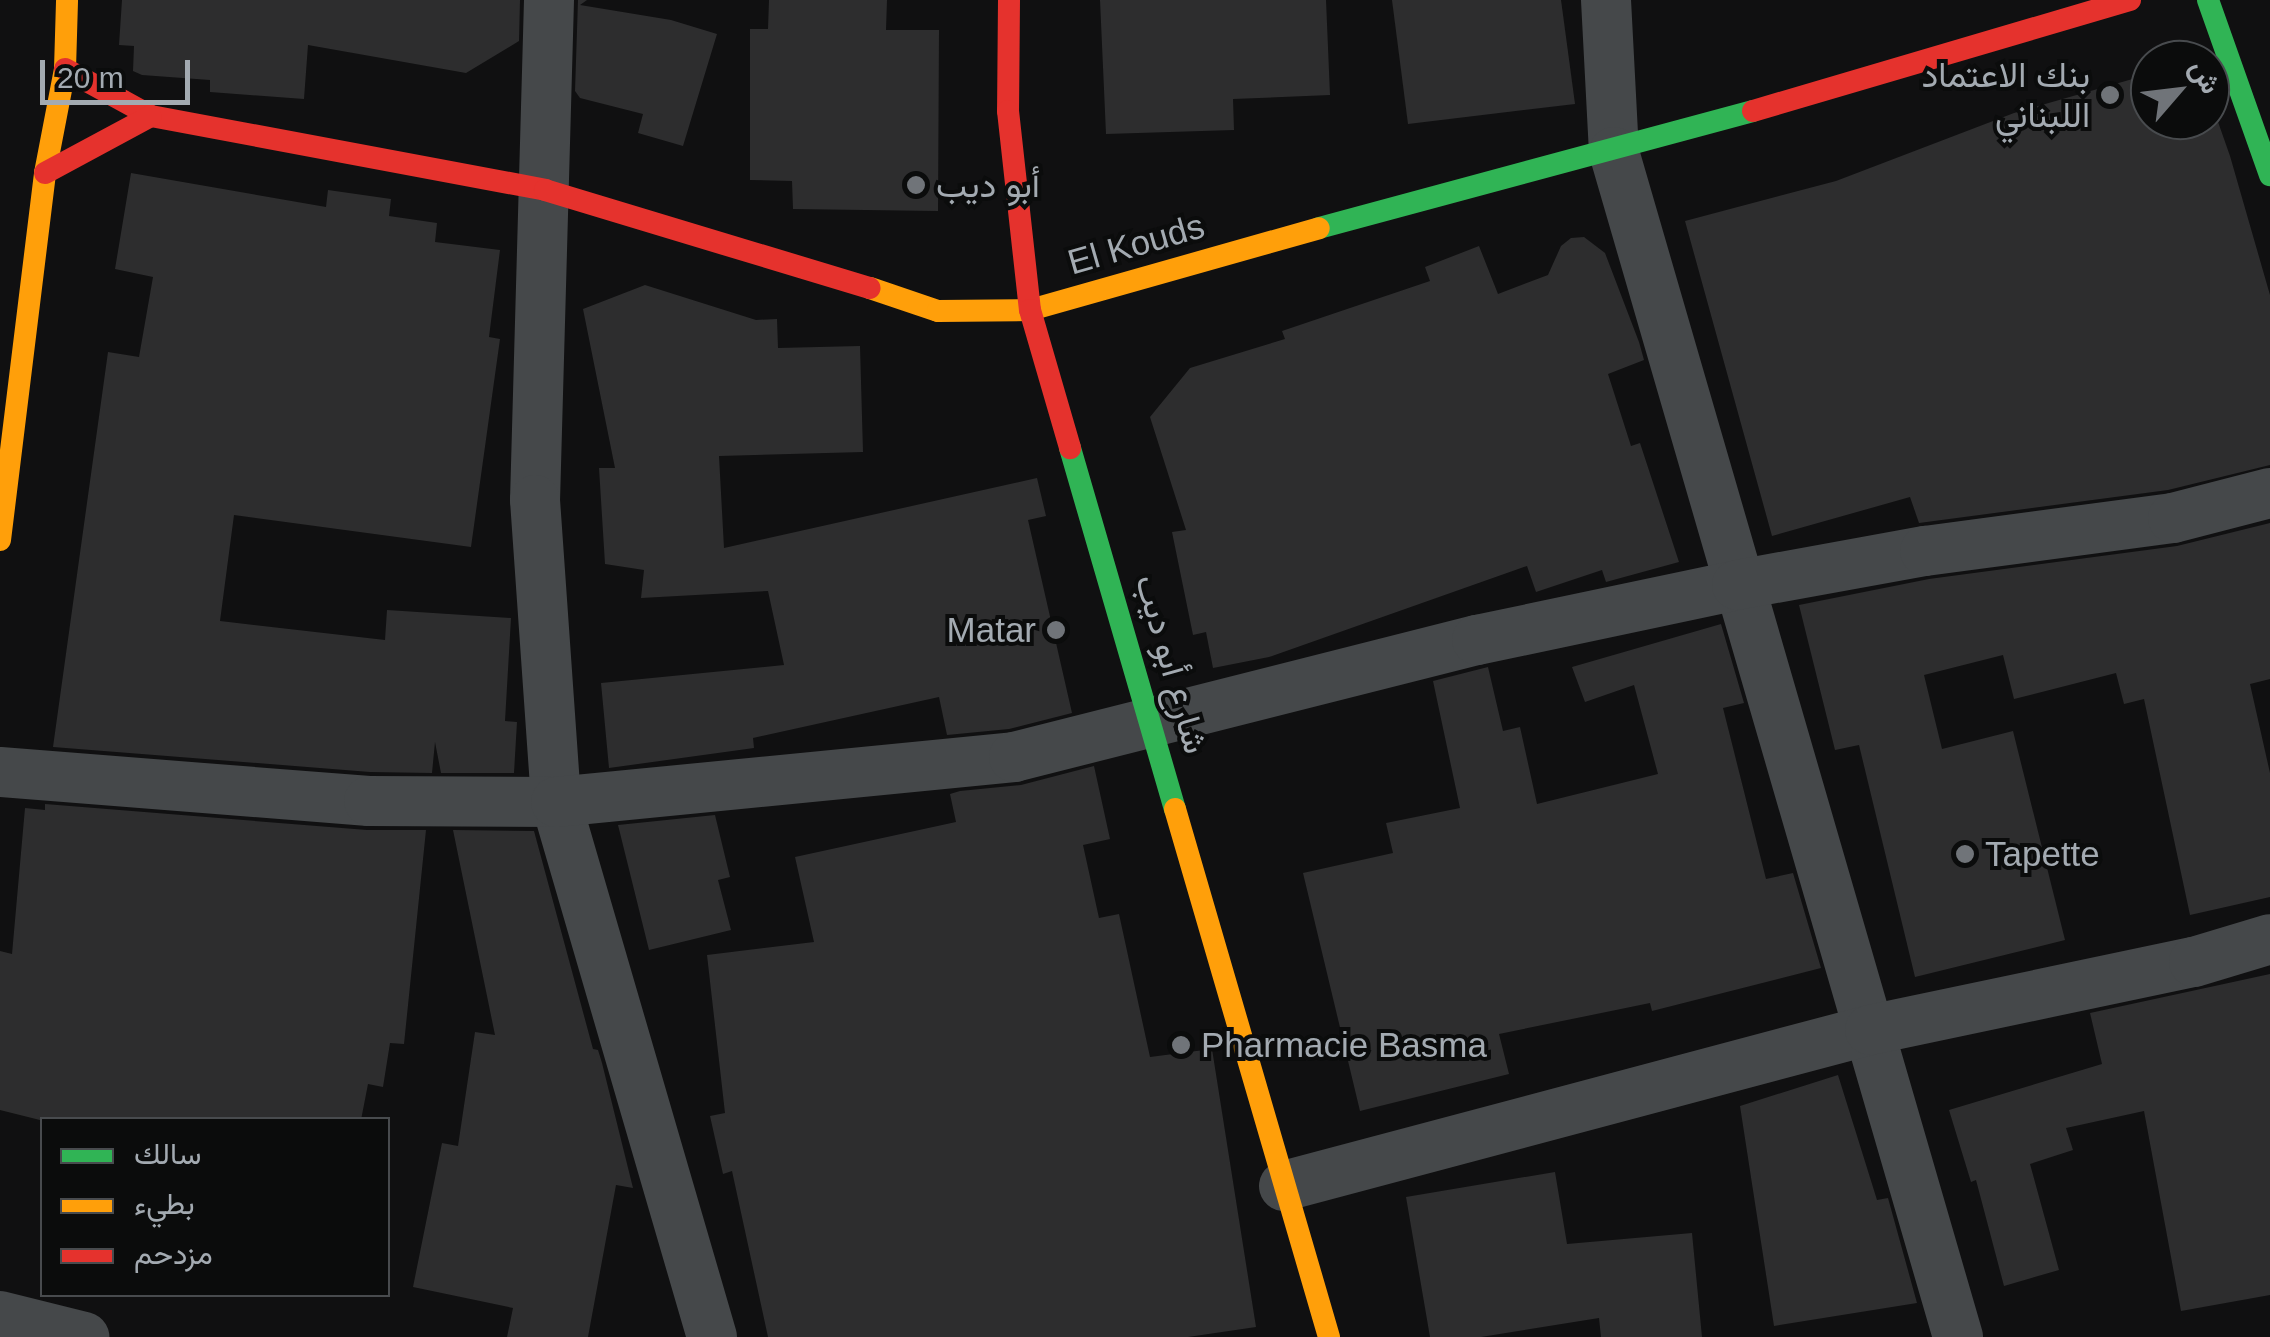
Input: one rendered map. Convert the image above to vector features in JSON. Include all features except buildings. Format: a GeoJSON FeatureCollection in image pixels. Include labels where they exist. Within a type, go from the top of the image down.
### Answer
{"type":"FeatureCollection","features":[{"type":"Feature","properties":{"kind":"main road"},"geometry":{"type":"LineString","coordinates":[[0,540],[44,173],[65,69],[67,0]]}},
{"type":"Feature","properties":{"kind":"main road","name":"شارع أبو ديب"},"geometry":{"type":"LineString","coordinates":[[1009,0],[1008,111],[1030,310],[1154,724],[1329,1337]]}},
{"type":"Feature","properties":{"kind":"main road","name":"El Kouds"},"geometry":{"type":"LineString","coordinates":[[65,69],[151,116],[545,190],[814,268],[938,311],[1030,310],[1413,201],[1614,152],[2130,0]]}},
{"type":"Feature","properties":{"kind":"main road"},"geometry":{"type":"LineString","coordinates":[[2208,0],[2270,176]]}},
{"type":"Feature","properties":{"kind":"main road"},"geometry":{"type":"LineString","coordinates":[[44,173],[151,116]]}},
{"type":"Feature","properties":{"kind":"street"},"geometry":{"type":"LineString","coordinates":[[549,0],[535,500],[556,802],[712,1337]]}},
{"type":"Feature","properties":{"kind":"street"},"geometry":{"type":"LineString","coordinates":[[1606,0],[1614,152],[1958,1337]]}},
{"type":"Feature","properties":{"kind":"street"},"geometry":{"type":"LineString","coordinates":[[0,772],[369,801],[556,802],[1014,758],[1477,640],[1737,585],[1925,552],[2173,518],[2270,493]]}},
{"type":"Feature","properties":{"kind":"street"},"geometry":{"type":"LineString","coordinates":[[1284,1186],[1870,1030],[2194,962],[2270,939]]}},
{"type":"Feature","properties":{"kind":"street"},"geometry":{"type":"LineString","coordinates":[[0,1316],[84,1337]]}},
{"type":"Feature","properties":{"kind":"traffic: fast"},"geometry":{"type":"LineString","coordinates":[[2208,0],[2270,175]]}},
{"type":"Feature","properties":{"kind":"traffic: fast"},"geometry":{"type":"LineString","coordinates":[[1319,228],[1753,111]]}},
{"type":"Feature","properties":{"kind":"traffic: fast"},"geometry":{"type":"LineString","coordinates":[[1070,448],[1175,809]]}},
{"type":"Feature","properties":{"kind":"traffic: slow"},"geometry":{"type":"LineString","coordinates":[[0,540],[45,173],[65,69],[67,0]]}},
{"type":"Feature","properties":{"kind":"traffic: slow"},"geometry":{"type":"LineString","coordinates":[[870,288],[938,311],[1030,310],[1319,228]]}},
{"type":"Feature","properties":{"kind":"traffic: slow"},"geometry":{"type":"LineString","coordinates":[[1175,809],[1329,1337]]}},
{"type":"Feature","properties":{"kind":"traffic: jam"},"geometry":{"type":"LineString","coordinates":[[1009,0],[1008,111],[1030,310],[1070,448]]}},
{"type":"Feature","properties":{"kind":"traffic: jam"},"geometry":{"type":"LineString","coordinates":[[1753,111],[2130,0]]}},
{"type":"Feature","properties":{"kind":"traffic: jam"},"geometry":{"type":"LineString","coordinates":[[65,69],[151,116],[545,190],[870,288]]}},
{"type":"Feature","properties":{"kind":"traffic: jam"},"geometry":{"type":"LineString","coordinates":[[45,173],[151,116]]}},
{"type":"Feature","properties":{"kind":"place","name":"بنك الاعتماد اللبناني"},"geometry":{"type":"Point","coordinates":[2110,95]}},
{"type":"Feature","properties":{"kind":"place","name":"أبو ديب"},"geometry":{"type":"Point","coordinates":[916,185]}},
{"type":"Feature","properties":{"kind":"place","name":"Matar"},"geometry":{"type":"Point","coordinates":[1056,630]}},
{"type":"Feature","properties":{"kind":"place","name":"Tapette"},"geometry":{"type":"Point","coordinates":[1965,854]}},
{"type":"Feature","properties":{"kind":"place","name":"Pharmacie Basma"},"geometry":{"type":"Point","coordinates":[1181,1045]}}]}
